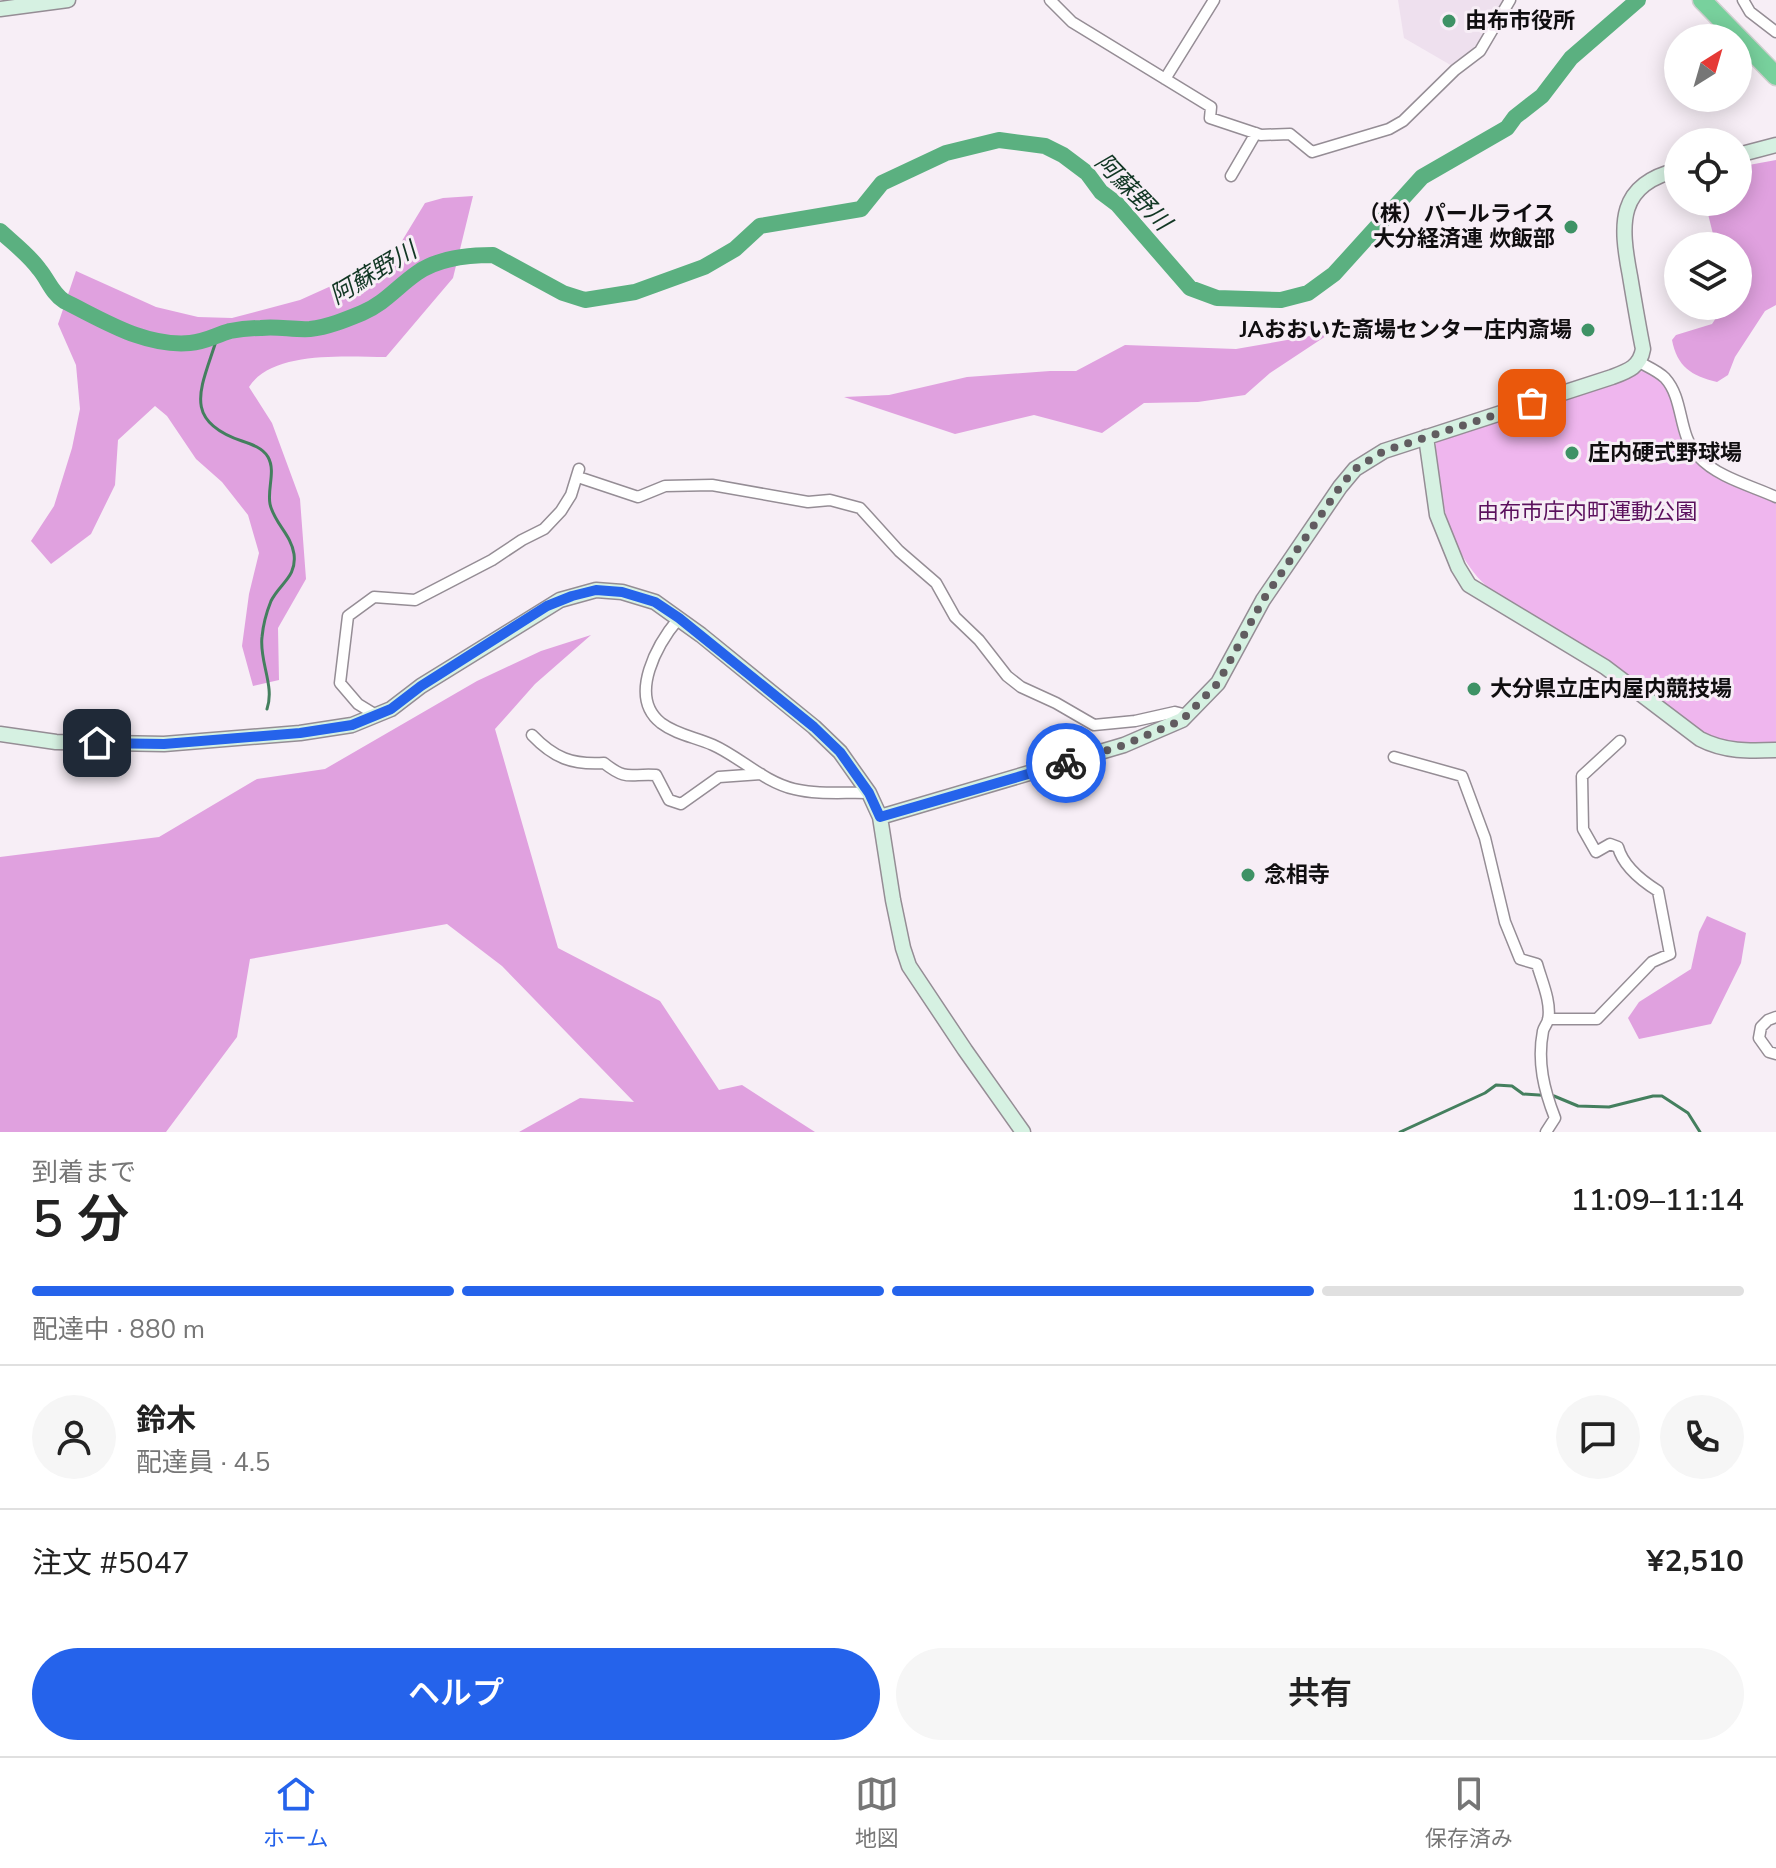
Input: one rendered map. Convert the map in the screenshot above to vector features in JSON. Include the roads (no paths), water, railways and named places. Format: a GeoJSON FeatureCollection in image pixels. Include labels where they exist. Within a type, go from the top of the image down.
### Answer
{"type":"FeatureCollection","features":[{"type":"Feature","properties":{"kind":"highway"},"geometry":{"type":"LineString","coordinates":[[1702,0],[1776,76]]}},
{"type":"Feature","properties":{"kind":"street"},"geometry":{"type":"LineString","coordinates":[[0,9],[68,0]]}},
{"type":"Feature","properties":{"kind":"street"},"geometry":{"type":"LineString","coordinates":[[1050,0],[1072,22],[1211,107],[1210,118],[1256,133],[1290,134],[1312,152],[1389,129],[1403,121],[1455,70],[1480,51],[1510,0]]}},
{"type":"Feature","properties":{"kind":"street"},"geometry":{"type":"LineString","coordinates":[[1165,79],[1214,0]]}},
{"type":"Feature","properties":{"kind":"street"},"geometry":{"type":"LineString","coordinates":[[1743,0],[1750,12],[1776,32]]}},
{"type":"Feature","properties":{"kind":"street"},"geometry":{"type":"LineString","coordinates":[[1231,176],[1256,133]]}},
{"type":"Feature","properties":{"kind":"street"},"geometry":{"type":"LineString","coordinates":[[1752,151],[1776,145]]}},
{"type":"Feature","properties":{"kind":"street"},"geometry":{"type":"LineString","coordinates":[[880,817],[1124,745],[1182,720],[1218,683],[1263,600],[1355,469],[1384,451],[1631,370],[1639,362],[1643,349],[1624,245],[1624,218],[1633,197],[1645,183],[1664,174]]}},
{"type":"Feature","properties":{"kind":"street"},"geometry":{"type":"LineString","coordinates":[[1639,362],[1658,372],[1672,387],[1685,437],[1700,459],[1713,469],[1776,497]]}},
{"type":"Feature","properties":{"kind":"street"},"geometry":{"type":"LineString","coordinates":[[1426,437],[1437,515],[1458,567],[1474,589],[1597,662],[1700,739],[1733,750],[1776,750]]}},
{"type":"Feature","properties":{"kind":"street"},"geometry":{"type":"LineString","coordinates":[[376,715],[358,704],[340,683],[348,616],[374,597],[415,600],[544,529],[561,511],[578,473],[638,497],[665,486],[712,485],[808,502],[830,500],[860,508],[899,551],[936,583],[955,617],[979,640],[1007,676],[1021,687],[1094,725],[1135,721],[1175,712],[1187,715]]}},
{"type":"Feature","properties":{"kind":"street"},"geometry":{"type":"LineString","coordinates":[[0,734],[56,742],[120,745],[300,733],[352,725],[391,709],[421,686],[547,606],[596,590],[622,592],[655,602],[814,727],[840,752],[869,793],[880,817],[893,900],[909,966],[1023,1132]]}},
{"type":"Feature","properties":{"kind":"street"},"geometry":{"type":"LineString","coordinates":[[679,618],[658,649],[649,670],[647,704],[659,721],[677,732],[714,745],[761,774],[794,789],[869,793]]}},
{"type":"Feature","properties":{"kind":"street"},"geometry":{"type":"LineString","coordinates":[[532,735],[562,760],[582,765],[604,763],[629,778],[656,775],[669,800],[681,804],[695,797],[709,781],[719,777],[761,774]]}},
{"type":"Feature","properties":{"kind":"street"},"geometry":{"type":"LineString","coordinates":[[1548,1019],[1597,1019],[1652,962],[1670,954],[1658,891],[1647,885],[1621,858],[1618,847],[1610,844],[1596,852],[1583,829],[1582,776],[1620,741]]}},
{"type":"Feature","properties":{"kind":"street"},"geometry":{"type":"LineString","coordinates":[[1394,757],[1462,776],[1485,838],[1505,922],[1520,959],[1537,964],[1548,1019],[1543,1032],[1541,1069],[1555,1118],[1546,1132]]}},
{"type":"Feature","properties":{"kind":"street"},"geometry":{"type":"LineString","coordinates":[[1776,1017],[1761,1027],[1759,1038],[1769,1052],[1776,1054]]}},
{"type":"Feature","properties":{"kind":"waterway","name":"阿蘇野川"},"geometry":{"type":"LineString","coordinates":[[0,231],[30,258],[64,301],[140,336],[156,341],[190,343],[230,331],[310,329],[336,323],[377,305],[425,268],[464,257],[493,255],[563,293],[585,300],[635,292],[704,267],[735,249],[760,226],[861,209],[882,183],[946,153],[999,140],[1045,146],[1087,173],[1190,288],[1217,298],[1281,300],[1308,293],[1334,274],[1422,177],[1507,128],[1515,117],[1542,96],[1571,58],[1638,0]]}},
{"type":"Feature","properties":{"kind":"waterway"},"geometry":{"type":"LineString","coordinates":[[217,338],[202,387],[203,412],[210,423],[223,433],[256,447],[268,457],[271,468],[270,504],[290,540],[294,554],[293,569],[271,601],[263,628],[262,646],[269,691],[267,709]]}},
{"type":"Feature","properties":{"kind":"waterway"},"geometry":{"type":"LineString","coordinates":[[1400,1132],[1496,1085],[1512,1086],[1523,1094],[1554,1096],[1578,1106],[1609,1107],[1662,1096],[1688,1113],[1700,1132]]}},
{"type":"Feature","properties":{"kind":"place","name":"由布市役所"},"geometry":{"type":"Point","coordinates":[1449,21]}},
{"type":"Feature","properties":{"kind":"place","name":"（株）パールライス 大分経済連 炊飯部"},"geometry":{"type":"Point","coordinates":[1571,227]}},
{"type":"Feature","properties":{"kind":"place","name":"JAおおいた斎場センター庄内斎場"},"geometry":{"type":"Point","coordinates":[1588,330]}},
{"type":"Feature","properties":{"kind":"place","name":"庄内硬式野球場"},"geometry":{"type":"Point","coordinates":[1572,453]}},
{"type":"Feature","properties":{"kind":"place","name":"大分県立庄内屋内競技場"},"geometry":{"type":"Point","coordinates":[1474,689]}},
{"type":"Feature","properties":{"kind":"place","name":"念相寺"},"geometry":{"type":"Point","coordinates":[1248,875]}},
{"type":"Feature","properties":{"kind":"park label","name":"由布市庄内町運動公園"},"geometry":{"type":"Point","coordinates":[1587,512]}}]}
